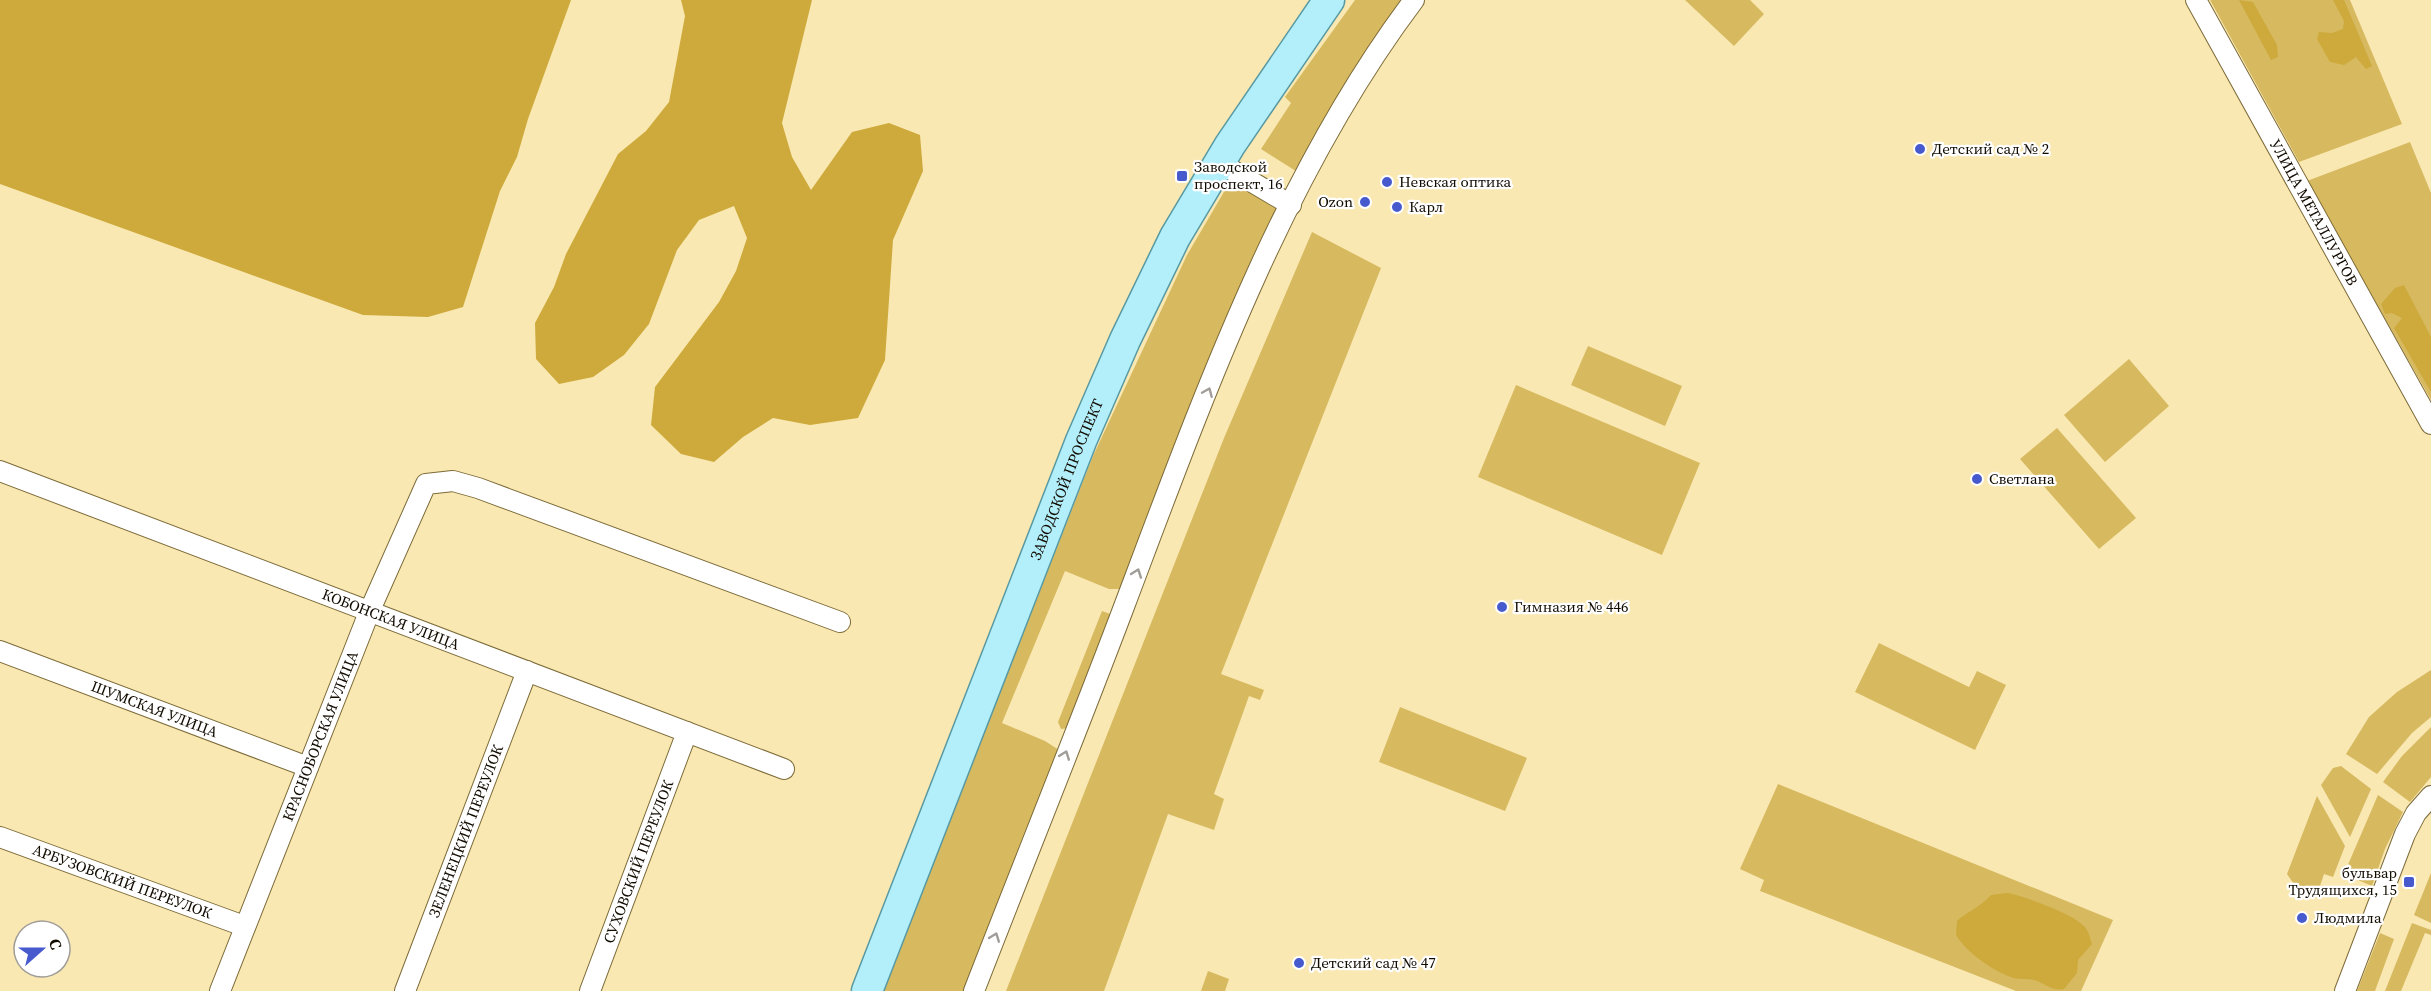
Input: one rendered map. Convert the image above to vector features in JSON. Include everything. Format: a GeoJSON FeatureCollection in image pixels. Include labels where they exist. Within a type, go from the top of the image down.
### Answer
{"type":"FeatureCollection","features":[{"type":"Feature","properties":{"kind":"main road","name":"ЗАВОДСКОЙ ПРОСПЕКТ"},"geometry":{"type":"LineString","coordinates":[[867,991],[1090,421],[1125,340],[1176,237],[1220,163],[1329,0]]}},
{"type":"Feature","properties":{"kind":"street"},"geometry":{"type":"LineString","coordinates":[[974,991],[1168,488],[1254,283],[1352,88],[1414,0]]}},
{"type":"Feature","properties":{"kind":"street","name":"УЛИЦА МЕТАЛЛУРГОВ"},"geometry":{"type":"LineString","coordinates":[[2196,0],[2431,424]]}},
{"type":"Feature","properties":{"kind":"street"},"geometry":{"type":"LineString","coordinates":[[1220,163],[1291,206]]}},
{"type":"Feature","properties":{"kind":"street","name":"КОБОНСКАЯ УЛИЦА"},"geometry":{"type":"LineString","coordinates":[[0,471],[784,769]]}},
{"type":"Feature","properties":{"kind":"street","name":"КРАСНОБОРСКАЯ УЛИЦА"},"geometry":{"type":"LineString","coordinates":[[220,991],[370,610],[426,484],[453,481],[478,488],[840,622]]}},
{"type":"Feature","properties":{"kind":"street","name":"ШУМСКАЯ УЛИЦА"},"geometry":{"type":"LineString","coordinates":[[0,651],[308,767]]}},
{"type":"Feature","properties":{"kind":"street","name":"ЗЕЛЕНЕЦКИЙ ПЕРЕУЛОК"},"geometry":{"type":"LineString","coordinates":[[405,991],[527,671]]}},
{"type":"Feature","properties":{"kind":"street","name":"СУХОВСКИЙ ПЕРЕУЛОК"},"geometry":{"type":"LineString","coordinates":[[590,991],[687,732]]}},
{"type":"Feature","properties":{"kind":"street"},"geometry":{"type":"LineString","coordinates":[[2345,991],[2405,834],[2416,813],[2431,796]]}},
{"type":"Feature","properties":{"kind":"street","name":"АРБУЗОВСКИЙ ПЕРЕУЛОК"},"geometry":{"type":"LineString","coordinates":[[0,837],[244,926]]}},
{"type":"Feature","properties":{"kind":"shaded area"},"geometry":{"type":"Polygon","coordinates":[[[0,0],[571,0],[528,119],[517,157],[500,191],[463,307],[428,317],[363,315],[0,184],[0,0]]]}},
{"type":"Feature","properties":{"kind":"shaded area"},"geometry":{"type":"Polygon","coordinates":[[[681,0],[812,0],[782,123],[792,157],[811,190],[852,132],[889,123],[920,135],[923,171],[893,240],[885,360],[858,418],[810,425],[773,418],[743,437],[714,462],[681,454],[651,425],[655,387],[719,302],[736,271],[747,238],[734,206],[699,220],[677,250],[649,324],[624,355],[593,377],[559,384],[536,359],[535,323],[554,287],[566,254],[618,154],[646,131],[669,102],[685,16],[681,0]]]}},
{"type":"Feature","properties":{"kind":"shaded area"},"geometry":{"type":"Polygon","coordinates":[[[1355,0],[1407,0],[1299,173],[1261,149],[1291,103],[1285,97],[1355,0]]]}},
{"type":"Feature","properties":{"kind":"shaded area"},"geometry":{"type":"Polygon","coordinates":[[[1685,0],[1750,0],[1764,14],[1734,46],[1685,0]]]}},
{"type":"Feature","properties":{"kind":"shaded area"},"geometry":{"type":"Polygon","coordinates":[[[2210,0],[2350,0],[2402,124],[2299,162],[2210,0]]]}},
{"type":"Feature","properties":{"kind":"shaded area"},"geometry":{"type":"Polygon","coordinates":[[[2239,0],[2253,2],[2277,45],[2278,57],[2271,60],[2239,0]]]}},
{"type":"Feature","properties":{"kind":"shaded area"},"geometry":{"type":"Polygon","coordinates":[[[2333,0],[2344,0],[2372,66],[2366,69],[2356,57],[2344,65],[2330,62],[2317,39],[2319,32],[2332,33],[2343,29],[2344,21],[2333,0]]]}},
{"type":"Feature","properties":{"kind":"shaded area"},"geometry":{"type":"Polygon","coordinates":[[[2410,142],[2431,193],[2431,400],[2307,181],[2410,142]]]}},
{"type":"Feature","properties":{"kind":"shaded area"},"geometry":{"type":"Polygon","coordinates":[[[1231,180],[1281,212],[1177,437],[1123,589],[1109,589],[1065,571],[1002,723],[1045,741],[1059,750],[968,991],[882,991],[1093,456],[1187,255],[1231,180]]]}},
{"type":"Feature","properties":{"kind":"shaded area"},"geometry":{"type":"Polygon","coordinates":[[[1312,232],[1381,268],[1221,674],[1264,690],[1260,700],[1249,696],[1214,794],[1224,799],[1214,830],[1168,814],[1104,991],[1006,991],[1224,438],[1312,232]]]}},
{"type":"Feature","properties":{"kind":"shaded area"},"geometry":{"type":"Polygon","coordinates":[[[2404,285],[2431,337],[2431,392],[2394,328],[2402,318],[2392,313],[2385,314],[2381,304],[2395,288],[2404,285]]]}},
{"type":"Feature","properties":{"kind":"shaded area"},"geometry":{"type":"Polygon","coordinates":[[[1588,346],[1682,386],[1665,426],[1571,385],[1588,346]]]}},
{"type":"Feature","properties":{"kind":"shaded area"},"geometry":{"type":"Polygon","coordinates":[[[2129,359],[2169,406],[2105,462],[2064,415],[2129,359]]]}},
{"type":"Feature","properties":{"kind":"shaded area"},"geometry":{"type":"Polygon","coordinates":[[[1516,385],[1700,463],[1662,555],[1478,477],[1516,385]]]}},
{"type":"Feature","properties":{"kind":"shaded area"},"geometry":{"type":"Polygon","coordinates":[[[2057,428],[2136,518],[2099,549],[2020,459],[2057,428]]]}},
{"type":"Feature","properties":{"kind":"shaded area"},"geometry":{"type":"Polygon","coordinates":[[[1102,611],[1113,615],[1069,728],[1061,729],[1058,722],[1102,611]]]}},
{"type":"Feature","properties":{"kind":"shaded area"},"geometry":{"type":"Polygon","coordinates":[[[1879,643],[1969,687],[1977,671],[2006,685],[1975,750],[1855,692],[1879,643]]]}},
{"type":"Feature","properties":{"kind":"shaded area"},"geometry":{"type":"Polygon","coordinates":[[[2431,670],[2431,717],[2412,733],[2377,774],[2346,754],[2369,717],[2397,692],[2431,670]]]}},
{"type":"Feature","properties":{"kind":"shaded area"},"geometry":{"type":"Polygon","coordinates":[[[1400,707],[1527,758],[1505,811],[1379,762],[1400,707]]]}},
{"type":"Feature","properties":{"kind":"shaded area"},"geometry":{"type":"Polygon","coordinates":[[[2431,727],[2431,777],[2410,802],[2383,782],[2402,756],[2431,727]]]}},
{"type":"Feature","properties":{"kind":"shaded area"},"geometry":{"type":"Polygon","coordinates":[[[2341,766],[2371,789],[2350,837],[2321,785],[2333,768],[2341,766]]]}},
{"type":"Feature","properties":{"kind":"shaded area"},"geometry":{"type":"Polygon","coordinates":[[[1778,784],[2113,920],[2081,991],[2016,991],[1760,891],[1764,880],[1740,869],[1778,784]]]}},
{"type":"Feature","properties":{"kind":"shaded area"},"geometry":{"type":"Polygon","coordinates":[[[2378,795],[2403,812],[2385,849],[2372,886],[2344,874],[2378,795]]]}},
{"type":"Feature","properties":{"kind":"shaded area"},"geometry":{"type":"Polygon","coordinates":[[[2317,796],[2345,846],[2333,877],[2324,874],[2316,898],[2298,890],[2287,874],[2317,796]]]}},
{"type":"Feature","properties":{"kind":"shaded area"},"geometry":{"type":"Polygon","coordinates":[[[2431,873],[2431,923],[2414,915],[2431,873]]]}},
{"type":"Feature","properties":{"kind":"shaded area"},"geometry":{"type":"Polygon","coordinates":[[[2008,893],[2061,912],[2079,922],[2086,929],[2092,944],[2078,960],[2077,973],[2064,989],[2053,988],[2034,980],[2014,978],[1998,971],[1974,955],[1956,935],[1957,921],[1961,917],[1991,895],[2008,893]]]}},
{"type":"Feature","properties":{"kind":"shaded area"},"geometry":{"type":"Polygon","coordinates":[[[2412,923],[2431,930],[2431,935],[2425,933],[2401,991],[2385,991],[2412,923]]]}},
{"type":"Feature","properties":{"kind":"shaded area"},"geometry":{"type":"Polygon","coordinates":[[[2380,933],[2394,939],[2375,991],[2357,991],[2380,933]]]}},
{"type":"Feature","properties":{"kind":"shaded area"},"geometry":{"type":"Polygon","coordinates":[[[1208,971],[1229,979],[1225,991],[1201,991],[1208,971]]]}},
{"type":"Feature","properties":{"kind":"place","name":"Детский сад № 2"},"geometry":{"type":"Point","coordinates":[1920,149]}},
{"type":"Feature","properties":{"kind":"place","name":"Заводской проспект, 16"},"geometry":{"type":"Point","coordinates":[1182,176]}},
{"type":"Feature","properties":{"kind":"place","name":"Невская оптика"},"geometry":{"type":"Point","coordinates":[1387,182]}},
{"type":"Feature","properties":{"kind":"place","name":"Ozon"},"geometry":{"type":"Point","coordinates":[1365,202]}},
{"type":"Feature","properties":{"kind":"place","name":"Карл"},"geometry":{"type":"Point","coordinates":[1397,207]}},
{"type":"Feature","properties":{"kind":"place","name":"Светлана"},"geometry":{"type":"Point","coordinates":[1977,479]}},
{"type":"Feature","properties":{"kind":"place","name":"Гимназия № 446"},"geometry":{"type":"Point","coordinates":[1502,607]}},
{"type":"Feature","properties":{"kind":"place","name":"бульвар Трудящихся, 15"},"geometry":{"type":"Point","coordinates":[2409,882]}},
{"type":"Feature","properties":{"kind":"place","name":"Людмила"},"geometry":{"type":"Point","coordinates":[2302,918]}},
{"type":"Feature","properties":{"kind":"place","name":"Детский сад № 47"},"geometry":{"type":"Point","coordinates":[1299,963]}}]}
